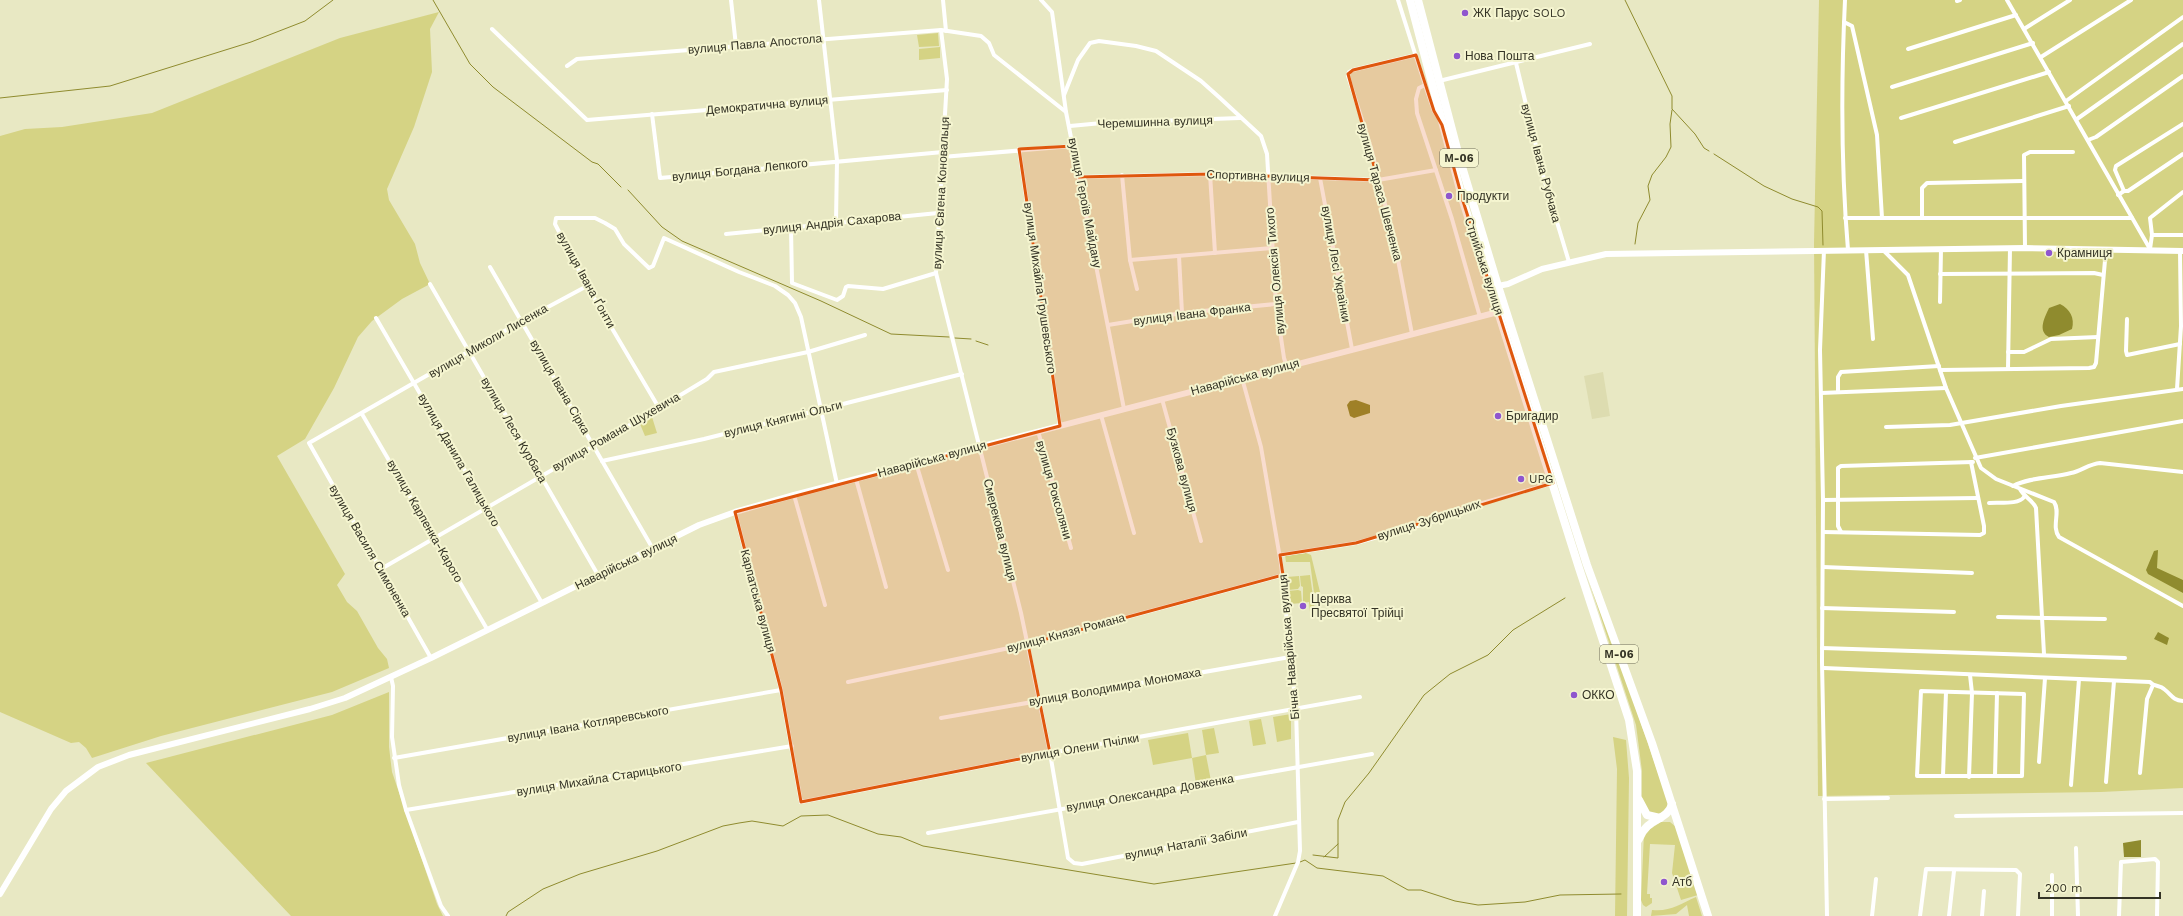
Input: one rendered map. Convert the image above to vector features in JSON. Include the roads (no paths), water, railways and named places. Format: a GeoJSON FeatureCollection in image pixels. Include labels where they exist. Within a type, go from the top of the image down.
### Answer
{"type":"FeatureCollection","features":[{"type":"Feature","properties":{"kind":"highway","name":"Стрийська вулиця"},"geometry":{"type":"LineString","coordinates":[[1410,0],[1463,201],[1553,483],[1564,505]]}},
{"type":"Feature","properties":{"kind":"highway","name":"Стрийська вулиця"},"geometry":{"type":"LineString","coordinates":[[1418,0],[1460,160],[1564,505]]}},
{"type":"Feature","properties":{"kind":"highway","name":"М-06"},"geometry":{"type":"LineString","coordinates":[[1564,505],[1579,568],[1625,701],[1636,758],[1637,916]]}},
{"type":"Feature","properties":{"kind":"highway","name":"М-06"},"geometry":{"type":"LineString","coordinates":[[1564,505],[1652,743],[1708,916]]}},
{"type":"Feature","properties":{"kind":"highway"},"geometry":{"type":"LineString","coordinates":[[1637,792],[1643,811],[1650,817],[1660,818]]}},
{"type":"Feature","properties":{"kind":"highway"},"geometry":{"type":"LineString","coordinates":[[1637,844],[1645,827],[1667,813],[1672,804]]}},
{"type":"Feature","properties":{"kind":"street"},"geometry":{"type":"LineString","coordinates":[[731,0],[736,46]]}},
{"type":"Feature","properties":{"kind":"street"},"geometry":{"type":"LineString","coordinates":[[819,0],[837,160],[836,222]]}},
{"type":"Feature","properties":{"kind":"street","name":"вулиця Євгена Коновальця"},"geometry":{"type":"LineString","coordinates":[[943,0],[947,90],[938,213],[936,273],[979,447]]}},
{"type":"Feature","properties":{"kind":"street","name":"вулиця Героїв Майдану"},"geometry":{"type":"LineString","coordinates":[[1041,0],[1052,12],[1066,112],[1074,146],[1124,410]]}},
{"type":"Feature","properties":{"kind":"street"},"geometry":{"type":"LineString","coordinates":[[1398,0],[1434,111],[1442,125]]}},
{"type":"Feature","properties":{"kind":"street"},"geometry":{"type":"LineString","coordinates":[[1845,0],[1842,71],[1845,218],[1848,250]]}},
{"type":"Feature","properties":{"kind":"street"},"geometry":{"type":"LineString","coordinates":[[2008,0],[2150,249]]}},
{"type":"Feature","properties":{"kind":"street"},"geometry":{"type":"LineString","coordinates":[[2024,29],[2070,0]]}},
{"type":"Feature","properties":{"kind":"street"},"geometry":{"type":"LineString","coordinates":[[2041,57],[2131,0]]}},
{"type":"Feature","properties":{"kind":"street"},"geometry":{"type":"LineString","coordinates":[[1908,49],[2016,15]]}},
{"type":"Feature","properties":{"kind":"street"},"geometry":{"type":"LineString","coordinates":[[2066,101],[2183,17]]}},
{"type":"Feature","properties":{"kind":"street"},"geometry":{"type":"LineString","coordinates":[[1844,22],[1852,26],[1877,135],[1882,218]]}},
{"type":"Feature","properties":{"kind":"street","name":"Демократична вулиця"},"geometry":{"type":"LineString","coordinates":[[492,29],[587,120],[947,90]]}},
{"type":"Feature","properties":{"kind":"street","name":"вулиця Павла Апостола"},"geometry":{"type":"LineString","coordinates":[[567,66],[577,58],[944,31],[969,33],[981,36],[989,43],[994,55],[1066,112]]}},
{"type":"Feature","properties":{"kind":"street","name":"вулиця Олексія Тихого"},"geometry":{"type":"LineString","coordinates":[[1064,95],[1084,49],[1090,43],[1099,41],[1136,46],[1156,51],[1201,80],[1264,140],[1268,175],[1276,304],[1284,358],[1287,367]]}},
{"type":"Feature","properties":{"kind":"street"},"geometry":{"type":"LineString","coordinates":[[1892,87],[2033,43]]}},
{"type":"Feature","properties":{"kind":"street"},"geometry":{"type":"LineString","coordinates":[[1439,81],[1590,44]]}},
{"type":"Feature","properties":{"kind":"street"},"geometry":{"type":"LineString","coordinates":[[2077,119],[2183,44]]}},
{"type":"Feature","properties":{"kind":"street","name":"вулиця Тараса Шевченка"},"geometry":{"type":"LineString","coordinates":[[1412,334],[1395,244],[1371,148],[1351,89],[1348,74],[1353,70],[1416,55]]}},
{"type":"Feature","properties":{"kind":"street","name":"вулиця Івана Рубчака"},"geometry":{"type":"LineString","coordinates":[[1516,63],[1544,179],[1569,262]]}},
{"type":"Feature","properties":{"kind":"street"},"geometry":{"type":"LineString","coordinates":[[1901,118],[2049,72]]}},
{"type":"Feature","properties":{"kind":"street"},"geometry":{"type":"LineString","coordinates":[[2088,140],[2109,128],[2183,76]]}},
{"type":"Feature","properties":{"kind":"street"},"geometry":{"type":"LineString","coordinates":[[1425,85],[1419,88],[1416,107],[1476,297],[1480,317]]}},
{"type":"Feature","properties":{"kind":"street"},"geometry":{"type":"LineString","coordinates":[[1955,142],[2069,106]]}},
{"type":"Feature","properties":{"kind":"street","name":"вулиця Богдана Лепкого"},"geometry":{"type":"LineString","coordinates":[[652,114],[660,178],[837,160],[943,152]]}},
{"type":"Feature","properties":{"kind":"street","name":"Черемшинна вулиця"},"geometry":{"type":"LineString","coordinates":[[1070,126],[1102,123],[1240,118]]}},
{"type":"Feature","properties":{"kind":"street"},"geometry":{"type":"LineString","coordinates":[[2124,191],[2115,170],[2116,166],[2183,124]]}},
{"type":"Feature","properties":{"kind":"street"},"geometry":{"type":"LineString","coordinates":[[942,157],[1019,149],[1074,146]]}},
{"type":"Feature","properties":{"kind":"street","name":"вулиця Михайла Грушевського"},"geometry":{"type":"LineString","coordinates":[[1019,149],[1060,426]]}},
{"type":"Feature","properties":{"kind":"street"},"geometry":{"type":"LineString","coordinates":[[2025,248],[2023,158],[2026,153],[2073,152]]}},
{"type":"Feature","properties":{"kind":"street"},"geometry":{"type":"LineString","coordinates":[[2118,195],[2124,191],[2128,191],[2183,154]]}},
{"type":"Feature","properties":{"kind":"street","name":"Спортивна вулиця"},"geometry":{"type":"LineString","coordinates":[[1079,177],[1210,174],[1378,180],[1436,170]]}},
{"type":"Feature","properties":{"kind":"street"},"geometry":{"type":"LineString","coordinates":[[1210,174],[1215,253]]}},
{"type":"Feature","properties":{"kind":"street"},"geometry":{"type":"LineString","coordinates":[[1122,175],[1130,260],[1137,289]]}},
{"type":"Feature","properties":{"kind":"street","name":"вулиця Лесі Українки"},"geometry":{"type":"LineString","coordinates":[[1320,178],[1352,350]]}},
{"type":"Feature","properties":{"kind":"street"},"geometry":{"type":"LineString","coordinates":[[1922,218],[1922,188],[1927,183],[2023,181]]}},
{"type":"Feature","properties":{"kind":"street"},"geometry":{"type":"LineString","coordinates":[[2150,249],[2152,234],[2151,216],[2183,192]]}},
{"type":"Feature","properties":{"kind":"street","name":"вулиця Андрія Сахарова"},"geometry":{"type":"LineString","coordinates":[[726,234],[938,213]]}},
{"type":"Feature","properties":{"kind":"street","name":"вулиця Івана Ґонти"},"geometry":{"type":"LineString","coordinates":[[658,408],[587,286],[555,224],[556,218],[595,218],[605,223],[615,229],[624,244],[649,268],[653,266],[664,238],[739,272],[775,286],[788,295],[795,303],[801,317],[808,352]]}},
{"type":"Feature","properties":{"kind":"street"},"geometry":{"type":"LineString","coordinates":[[1845,218],[2132,218]]}},
{"type":"Feature","properties":{"kind":"street"},"geometry":{"type":"LineString","coordinates":[[791,227],[792,283],[837,300],[843,296],[846,287],[848,286],[883,289],[936,273]]}},
{"type":"Feature","properties":{"kind":"street"},"geometry":{"type":"LineString","coordinates":[[2152,234],[2183,235]]}},
{"type":"Feature","properties":{"kind":"street"},"geometry":{"type":"LineString","coordinates":[[1130,260],[1272,248]]}},
{"type":"Feature","properties":{"kind":"street"},"geometry":{"type":"LineString","coordinates":[[1498,286],[1508,284],[1542,269],[1606,254],[2010,248],[2150,249],[2181,251],[2178,389]]}},
{"type":"Feature","properties":{"kind":"street"},"geometry":{"type":"LineString","coordinates":[[2008,369],[2010,248]]}},
{"type":"Feature","properties":{"kind":"street"},"geometry":{"type":"LineString","coordinates":[[1940,302],[1941,249]]}},
{"type":"Feature","properties":{"kind":"street"},"geometry":{"type":"LineString","coordinates":[[1838,392],[1838,377],[1841,372],[1940,368],[2092,368],[2096,363],[2106,249]]}},
{"type":"Feature","properties":{"kind":"street"},"geometry":{"type":"LineString","coordinates":[[1824,250],[1820,350],[1823,500],[1822,648],[1824,668],[1824,800],[1827,916]]}},
{"type":"Feature","properties":{"kind":"street"},"geometry":{"type":"LineString","coordinates":[[1866,250],[1872,339]]}},
{"type":"Feature","properties":{"kind":"street"},"geometry":{"type":"LineString","coordinates":[[1882,250],[1908,275],[1921,318],[1946,388],[1976,460],[1987,474],[2056,504],[2055,525],[2059,537],[2183,606]]}},
{"type":"Feature","properties":{"kind":"street"},"geometry":{"type":"LineString","coordinates":[[1179,256],[1182,313]]}},
{"type":"Feature","properties":{"kind":"street","name":"вулиця Івана Сірка"},"geometry":{"type":"LineString","coordinates":[[490,267],[653,548]]}},
{"type":"Feature","properties":{"kind":"street"},"geometry":{"type":"LineString","coordinates":[[1940,274],[2094,273],[2103,275]]}},
{"type":"Feature","properties":{"kind":"street","name":"вулиця Леся Курбаса"},"geometry":{"type":"LineString","coordinates":[[430,284],[598,575]]}},
{"type":"Feature","properties":{"kind":"street","name":"вулиця Миколи Лисенка"},"geometry":{"type":"LineString","coordinates":[[309,446],[311,441],[362,414],[522,321],[587,286]]}},
{"type":"Feature","properties":{"kind":"street","name":"вулиця Івана Франка"},"geometry":{"type":"LineString","coordinates":[[1108,325],[1182,313],[1276,304]]}},
{"type":"Feature","properties":{"kind":"street","name":"Наварійська вулиця"},"geometry":{"type":"LineString","coordinates":[[0,894],[50,809],[66,791],[98,767],[129,755],[328,704],[431,658],[699,525],[735,512],[794,495],[1498,312]]}},
{"type":"Feature","properties":{"kind":"street","name":"вулиця Данила Галицького"},"geometry":{"type":"LineString","coordinates":[[376,318],[542,603]]}},
{"type":"Feature","properties":{"kind":"street"},"geometry":{"type":"LineString","coordinates":[[2127,319],[2127,355],[2180,344]]}},
{"type":"Feature","properties":{"kind":"street","name":"вулиця Романа Шухевича"},"geometry":{"type":"LineString","coordinates":[[381,569],[435,538],[486,506],[658,408],[707,379],[714,372],[808,352],[865,335]]}},
{"type":"Feature","properties":{"kind":"street"},"geometry":{"type":"LineString","coordinates":[[2008,352],[2024,352],[2051,339],[2098,337]]}},
{"type":"Feature","properties":{"kind":"street"},"geometry":{"type":"LineString","coordinates":[[808,352],[837,484]]}},
{"type":"Feature","properties":{"kind":"street","name":"вулиця Княгині Ольги"},"geometry":{"type":"LineString","coordinates":[[602,461],[704,439],[962,374]]}},
{"type":"Feature","properties":{"kind":"street","name":"Бічна Наварійська вулиця"},"geometry":{"type":"LineString","coordinates":[[1242,378],[1261,447],[1280,555],[1296,709],[1298,862],[1276,916]]}},
{"type":"Feature","properties":{"kind":"street"},"geometry":{"type":"LineString","coordinates":[[1821,393],[1946,388]]}},
{"type":"Feature","properties":{"kind":"street"},"geometry":{"type":"LineString","coordinates":[[1886,427],[1960,423],[2061,406],[2183,389]]}},
{"type":"Feature","properties":{"kind":"street","name":"Бузкова вулиця"},"geometry":{"type":"LineString","coordinates":[[1162,399],[1201,542]]}},
{"type":"Feature","properties":{"kind":"street","name":"вулиця Карпенка-Карого"},"geometry":{"type":"LineString","coordinates":[[362,414],[487,629]]}},
{"type":"Feature","properties":{"kind":"street"},"geometry":{"type":"LineString","coordinates":[[1101,415],[1134,533]]}},
{"type":"Feature","properties":{"kind":"street"},"geometry":{"type":"LineString","coordinates":[[1842,532],[1838,526],[1838,468],[1841,466],[1970,462],[2183,420]]}},
{"type":"Feature","properties":{"kind":"street","name":"вулиця Роксоляни"},"geometry":{"type":"LineString","coordinates":[[1038,431],[1071,548]]}},
{"type":"Feature","properties":{"kind":"street","name":"вулиця Василя Симоненка"},"geometry":{"type":"LineString","coordinates":[[309,446],[431,658]]}},
{"type":"Feature","properties":{"kind":"street","name":"Смерекова вулиця"},"geometry":{"type":"LineString","coordinates":[[979,447],[1028,644],[1050,753],[1068,858],[1074,863]]}},
{"type":"Feature","properties":{"kind":"street"},"geometry":{"type":"LineString","coordinates":[[1823,532],[1980,535],[1984,530],[1970,462]]}},
{"type":"Feature","properties":{"kind":"street"},"geometry":{"type":"LineString","coordinates":[[916,463],[948,570]]}},
{"type":"Feature","properties":{"kind":"street"},"geometry":{"type":"LineString","coordinates":[[2013,486],[2032,480],[2071,474],[2100,463],[2183,472]]}},
{"type":"Feature","properties":{"kind":"street"},"geometry":{"type":"LineString","coordinates":[[856,479],[886,587]]}},
{"type":"Feature","properties":{"kind":"street","name":"вулиця Зубрицьких"},"geometry":{"type":"LineString","coordinates":[[1280,555],[1356,543],[1436,521],[1447,513],[1553,483]]}},
{"type":"Feature","properties":{"kind":"street"},"geometry":{"type":"LineString","coordinates":[[2020,489],[2024,497],[2034,503],[2036,508],[2044,654]]}},
{"type":"Feature","properties":{"kind":"street"},"geometry":{"type":"LineString","coordinates":[[794,495],[825,605]]}},
{"type":"Feature","properties":{"kind":"street"},"geometry":{"type":"LineString","coordinates":[[1989,502],[2016,502],[2020,501],[2024,497]]}},
{"type":"Feature","properties":{"kind":"street"},"geometry":{"type":"LineString","coordinates":[[1823,500],[1978,498]]}},
{"type":"Feature","properties":{"kind":"street","name":"Карпатська вулиця"},"geometry":{"type":"LineString","coordinates":[[735,512],[781,690],[802,801]]}},
{"type":"Feature","properties":{"kind":"street"},"geometry":{"type":"LineString","coordinates":[[1823,567],[1972,573]]}},
{"type":"Feature","properties":{"kind":"street","name":"вулиця Князя Романа"},"geometry":{"type":"LineString","coordinates":[[848,682],[1028,644],[1283,575]]}},
{"type":"Feature","properties":{"kind":"street"},"geometry":{"type":"LineString","coordinates":[[1822,608],[1954,612]]}},
{"type":"Feature","properties":{"kind":"street"},"geometry":{"type":"LineString","coordinates":[[1998,617],[2105,619]]}},
{"type":"Feature","properties":{"kind":"street"},"geometry":{"type":"LineString","coordinates":[[1822,648],[2044,654],[2125,658]]}},
{"type":"Feature","properties":{"kind":"street","name":"вулиця Володимира Мономаха"},"geometry":{"type":"LineString","coordinates":[[940,718],[1290,657]]}},
{"type":"Feature","properties":{"kind":"street"},"geometry":{"type":"LineString","coordinates":[[1824,668],[2150,682],[2153,685],[2163,688],[2171,698],[2183,701]]}},
{"type":"Feature","properties":{"kind":"street"},"geometry":{"type":"LineString","coordinates":[[1969,777],[1972,692],[1970,675]]}},
{"type":"Feature","properties":{"kind":"street"},"geometry":{"type":"LineString","coordinates":[[391,677],[393,686],[392,737],[394,758],[406,810],[441,906],[448,916]]}},
{"type":"Feature","properties":{"kind":"street"},"geometry":{"type":"LineString","coordinates":[[2039,762],[2045,678]]}},
{"type":"Feature","properties":{"kind":"street"},"geometry":{"type":"LineString","coordinates":[[2071,785],[2079,679]]}},
{"type":"Feature","properties":{"kind":"street"},"geometry":{"type":"LineString","coordinates":[[2106,782],[2114,681]]}},
{"type":"Feature","properties":{"kind":"street"},"geometry":{"type":"LineString","coordinates":[[2140,773],[2147,698],[2153,685]]}},
{"type":"Feature","properties":{"kind":"street","name":"вулиця Івана Котляревського"},"geometry":{"type":"LineString","coordinates":[[394,758],[781,690]]}},
{"type":"Feature","properties":{"kind":"street"},"geometry":{"type":"LineString","coordinates":[[1921,691],[1946,692],[2024,694],[2022,776],[1917,776],[1921,691]]}},
{"type":"Feature","properties":{"kind":"street"},"geometry":{"type":"LineString","coordinates":[[1943,776],[1946,692]]}},
{"type":"Feature","properties":{"kind":"street"},"geometry":{"type":"LineString","coordinates":[[1995,776],[1997,693]]}},
{"type":"Feature","properties":{"kind":"street","name":"вулиця Олени Пчілки"},"geometry":{"type":"LineString","coordinates":[[802,801],[1050,753],[1360,698]]}},
{"type":"Feature","properties":{"kind":"street","name":"вулиця Михайла Старицького"},"geometry":{"type":"LineString","coordinates":[[406,810],[792,746]]}},
{"type":"Feature","properties":{"kind":"street","name":"вулиця Олександра Довженка"},"geometry":{"type":"LineString","coordinates":[[928,833],[1372,754]]}},
{"type":"Feature","properties":{"kind":"street"},"geometry":{"type":"LineString","coordinates":[[1824,800],[1888,798]]}},
{"type":"Feature","properties":{"kind":"street"},"geometry":{"type":"LineString","coordinates":[[1956,816],[2183,813]]}},
{"type":"Feature","properties":{"kind":"street","name":"вулиця Наталії Забіли"},"geometry":{"type":"LineString","coordinates":[[1074,863],[1082,864],[1298,822]]}},
{"type":"Feature","properties":{"kind":"street"},"geometry":{"type":"LineString","coordinates":[[2076,848],[2078,916]]}},
{"type":"Feature","properties":{"kind":"street"},"geometry":{"type":"LineString","coordinates":[[2119,916],[2120,862],[2155,859],[2158,862],[2157,916]]}},
{"type":"Feature","properties":{"kind":"street"},"geometry":{"type":"LineString","coordinates":[[1920,916],[1926,869],[1954,871],[2019,871],[2018,916]]}},
{"type":"Feature","properties":{"kind":"street"},"geometry":{"type":"LineString","coordinates":[[1949,916],[1954,871]]}},
{"type":"Feature","properties":{"kind":"street"},"geometry":{"type":"LineString","coordinates":[[2052,875],[2052,916]]}},
{"type":"Feature","properties":{"kind":"street"},"geometry":{"type":"LineString","coordinates":[[1872,916],[1876,879]]}},
{"type":"Feature","properties":{"kind":"street"},"geometry":{"type":"LineString","coordinates":[[1982,916],[1984,891]]}},
{"type":"Feature","properties":{"kind":"waterway"},"geometry":{"type":"LineString","coordinates":[[0,98],[110,86],[251,42],[305,21],[333,0]]}},
{"type":"Feature","properties":{"kind":"waterway"},"geometry":{"type":"LineString","coordinates":[[433,0],[470,64],[493,87],[592,162],[598,164],[621,187]]}},
{"type":"Feature","properties":{"kind":"waterway"},"geometry":{"type":"LineString","coordinates":[[1625,0],[1672,96],[1672,109],[1695,134],[1704,148],[1709,151]]}},
{"type":"Feature","properties":{"kind":"waterway"},"geometry":{"type":"LineString","coordinates":[[1635,244],[1638,223],[1650,200],[1648,186],[1652,175],[1666,157],[1671,147],[1670,124],[1672,110]]}},
{"type":"Feature","properties":{"kind":"waterway"},"geometry":{"type":"LineString","coordinates":[[1714,154],[1764,186],[1792,199],[1818,207],[1822,211],[1823,245]]}},
{"type":"Feature","properties":{"kind":"waterway"},"geometry":{"type":"LineString","coordinates":[[628,190],[662,227],[682,241],[821,301],[891,334],[949,337]]}},
{"type":"Feature","properties":{"kind":"waterway"},"geometry":{"type":"LineString","coordinates":[[955,338],[971,339]]}},
{"type":"Feature","properties":{"kind":"waterway"},"geometry":{"type":"LineString","coordinates":[[976,341],[988,345]]}},
{"type":"Feature","properties":{"kind":"waterway"},"geometry":{"type":"LineString","coordinates":[[1313,855],[1338,858],[1338,820],[1345,802],[1369,773],[1424,695],[1450,674],[1488,655],[1513,630],[1565,598]]}},
{"type":"Feature","properties":{"kind":"waterway"},"geometry":{"type":"LineString","coordinates":[[506,916],[508,912],[543,889],[580,874],[657,851],[723,826],[752,821],[783,826],[801,816],[828,815],[878,834],[901,837],[923,846],[1154,884],[1296,863]]}},
{"type":"Feature","properties":{"kind":"waterway"},"geometry":{"type":"LineString","coordinates":[[1324,857],[1338,844]]}},
{"type":"Feature","properties":{"kind":"waterway"},"geometry":{"type":"LineString","coordinates":[[1300,862],[1305,860],[1317,868],[1383,876],[1408,890],[1421,890],[1455,901],[1478,905],[1525,902],[1560,895],[1621,894]]}},
{"type":"Feature","properties":{"kind":"place","name":"ЖК Парус SOLO"},"geometry":{"type":"Point","coordinates":[1465,13]}},
{"type":"Feature","properties":{"kind":"place","name":"Нова Пошта"},"geometry":{"type":"Point","coordinates":[1457,56]}},
{"type":"Feature","properties":{"kind":"place","name":"Продукти"},"geometry":{"type":"Point","coordinates":[1449,196]}},
{"type":"Feature","properties":{"kind":"place","name":"Крамниця"},"geometry":{"type":"Point","coordinates":[2049,253]}},
{"type":"Feature","properties":{"kind":"place","name":"Бригадир"},"geometry":{"type":"Point","coordinates":[1498,416]}},
{"type":"Feature","properties":{"kind":"place","name":"UPG"},"geometry":{"type":"Point","coordinates":[1521,479]}},
{"type":"Feature","properties":{"kind":"place","name":"Церква Пресвятої Трійці"},"geometry":{"type":"Point","coordinates":[1303,606]}},
{"type":"Feature","properties":{"kind":"place","name":"ОККО"},"geometry":{"type":"Point","coordinates":[1574,695]}},
{"type":"Feature","properties":{"kind":"place","name":"Атб"},"geometry":{"type":"Point","coordinates":[1664,882]}}]}
